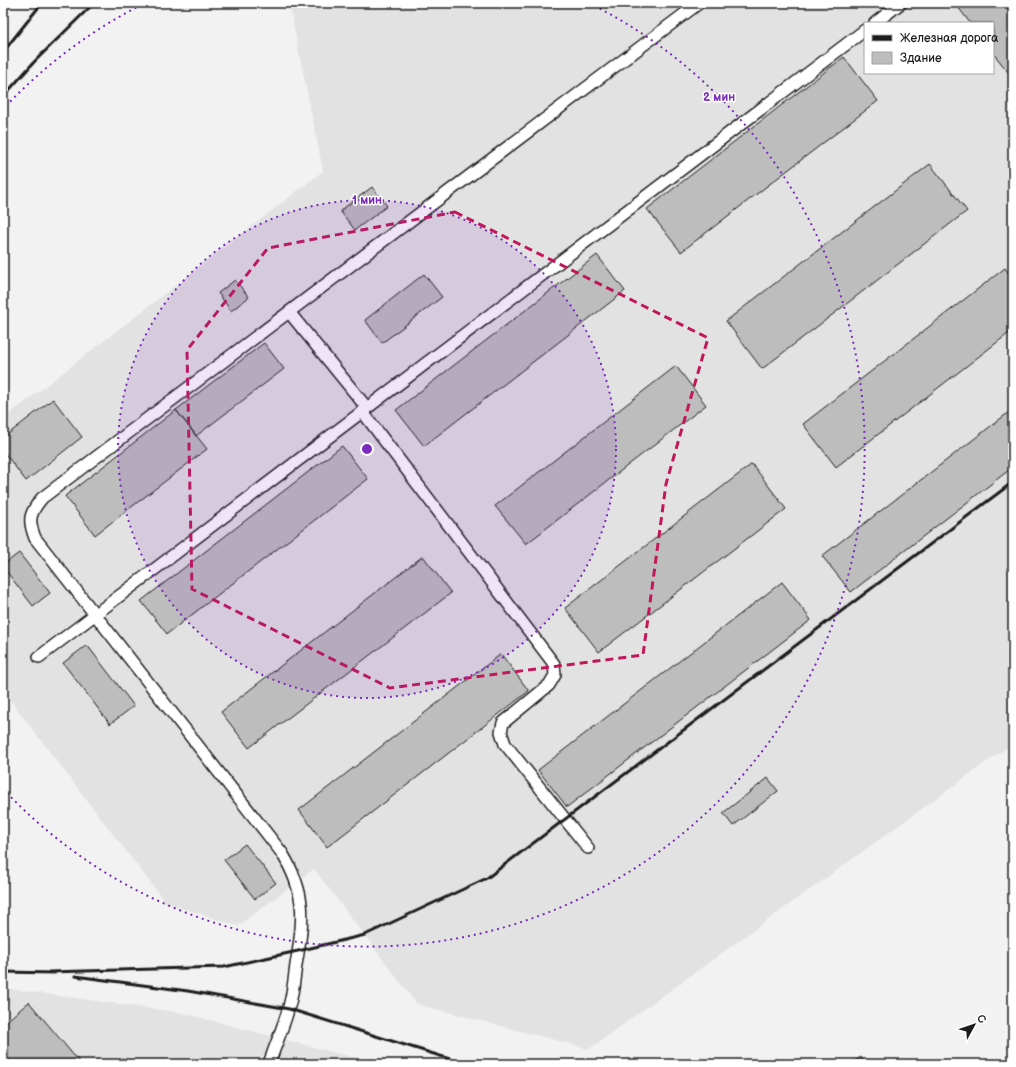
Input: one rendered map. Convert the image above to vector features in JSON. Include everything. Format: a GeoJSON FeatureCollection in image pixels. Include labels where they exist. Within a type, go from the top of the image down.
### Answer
{"type":"FeatureCollection","features":[{"type":"Feature","properties":{"kind":"lane"},"geometry":{"type":"LineString","coordinates":[[269,1064],[289,1009],[302,931],[302,908],[296,879],[282,853],[35,538],[30,519],[33,511],[42,498],[699,3]]}},
{"type":"Feature","properties":{"kind":"lane"},"geometry":{"type":"LineString","coordinates":[[876,22],[901,3]]}},
{"type":"Feature","properties":{"kind":"lane"},"geometry":{"type":"LineString","coordinates":[[39,657],[864,31]]}},
{"type":"Feature","properties":{"kind":"lane"},"geometry":{"type":"LineString","coordinates":[[289,312],[365,410],[554,664],[555,675],[549,685],[504,723],[501,732],[505,744],[588,848]]}},
{"type":"Feature","properties":{"kind":"highlighted area"},"geometry":{"type":"Polygon","coordinates":[[[455,212],[708,338],[666,484],[643,655],[390,688],[192,589],[187,350],[268,248],[455,212]]]}},
{"type":"Feature","properties":{"kind":"shaded area"},"geometry":{"type":"Polygon","coordinates":[[[289,3],[1013,3],[1013,743],[589,1049],[417,1004],[314,869],[238,926],[166,903],[3,691],[3,419],[323,171],[289,3]]]}},
{"type":"Feature","properties":{"kind":"shaded area"},"geometry":{"type":"Polygon","coordinates":[[[3,988],[183,1013],[378,1064],[3,1064],[3,988]]]}},
{"type":"Feature","properties":{"kind":"building"},"geometry":{"type":"Polygon","coordinates":[[[955,3],[1013,3],[1013,69],[1009,73],[994,54],[994,22],[969,22],[955,3]]]}},
{"type":"Feature","properties":{"kind":"building"},"geometry":{"type":"Polygon","coordinates":[[[844,57],[878,101],[681,252],[647,209],[844,57]]]}},
{"type":"Feature","properties":{"kind":"building"},"geometry":{"type":"Polygon","coordinates":[[[930,164],[967,211],[762,369],[726,321],[930,164]]]}},
{"type":"Feature","properties":{"kind":"building"},"geometry":{"type":"Polygon","coordinates":[[[372,187],[387,206],[355,230],[340,211],[372,187]]]}},
{"type":"Feature","properties":{"kind":"building"},"geometry":{"type":"Polygon","coordinates":[[[597,255],[625,291],[424,446],[396,410],[597,255]]]}},
{"type":"Feature","properties":{"kind":"building"},"geometry":{"type":"Polygon","coordinates":[[[1005,268],[1013,279],[1013,330],[836,467],[803,424],[1005,268]]]}},
{"type":"Feature","properties":{"kind":"building"},"geometry":{"type":"Polygon","coordinates":[[[424,274],[442,297],[382,343],[365,320],[424,274]]]}},
{"type":"Feature","properties":{"kind":"building"},"geometry":{"type":"Polygon","coordinates":[[[235,280],[249,297],[231,311],[218,293],[235,280]]]}},
{"type":"Feature","properties":{"kind":"building"},"geometry":{"type":"Polygon","coordinates":[[[264,343],[284,369],[196,436],[176,410],[264,343]]]}},
{"type":"Feature","properties":{"kind":"building"},"geometry":{"type":"Polygon","coordinates":[[[676,366],[706,405],[526,544],[495,506],[676,366]]]}},
{"type":"Feature","properties":{"kind":"building"},"geometry":{"type":"Polygon","coordinates":[[[53,399],[82,437],[26,481],[3,451],[3,438],[53,399]]]}},
{"type":"Feature","properties":{"kind":"building"},"geometry":{"type":"Polygon","coordinates":[[[1013,409],[1013,467],[851,592],[822,556],[1013,409]]]}},
{"type":"Feature","properties":{"kind":"building"},"geometry":{"type":"Polygon","coordinates":[[[176,410],[207,449],[95,535],[65,496],[176,410]]]}},
{"type":"Feature","properties":{"kind":"building"},"geometry":{"type":"Polygon","coordinates":[[[342,446],[368,479],[167,634],[141,601],[342,446]]]}},
{"type":"Feature","properties":{"kind":"building"},"geometry":{"type":"Polygon","coordinates":[[[752,464],[786,509],[599,652],[565,608],[752,464]]]}},
{"type":"Feature","properties":{"kind":"building"},"geometry":{"type":"Polygon","coordinates":[[[19,553],[50,593],[33,606],[3,567],[3,565],[19,553]]]}},
{"type":"Feature","properties":{"kind":"building"},"geometry":{"type":"Polygon","coordinates":[[[423,556],[451,593],[249,748],[221,712],[423,556]]]}},
{"type":"Feature","properties":{"kind":"building"},"geometry":{"type":"Polygon","coordinates":[[[782,582],[811,620],[567,807],[538,770],[782,582]]]}},
{"type":"Feature","properties":{"kind":"building"},"geometry":{"type":"Polygon","coordinates":[[[87,645],[134,706],[110,724],[63,663],[87,645]]]}},
{"type":"Feature","properties":{"kind":"building"},"geometry":{"type":"Polygon","coordinates":[[[501,654],[529,691],[327,847],[299,810],[501,654]]]}},
{"type":"Feature","properties":{"kind":"building"},"geometry":{"type":"Polygon","coordinates":[[[768,778],[778,791],[733,826],[723,813],[768,778]]]}},
{"type":"Feature","properties":{"kind":"building"},"geometry":{"type":"Polygon","coordinates":[[[245,844],[276,883],[255,899],[224,860],[245,844]]]}},
{"type":"Feature","properties":{"kind":"building"},"geometry":{"type":"Polygon","coordinates":[[[29,1002],[81,1064],[3,1064],[3,1024],[29,1002]]]}},
{"type":"Feature","properties":{"kind":"building"},"geometry":{"type":"Polygon","coordinates":[[[861,1057],[865,1064],[850,1064],[861,1057]]]}},
{"type":"Feature","properties":{"kind":"railway"},"geometry":{"type":"LineString","coordinates":[[3,52],[42,3]]}},
{"type":"Feature","properties":{"kind":"railway"},"geometry":{"type":"LineString","coordinates":[[3,97],[34,62],[94,3]]}},
{"type":"Feature","properties":{"kind":"railway"},"geometry":{"type":"LineString","coordinates":[[49,972],[224,967],[365,935],[487,878],[1013,482]]}},
{"type":"Feature","properties":{"kind":"railway"},"geometry":{"type":"LineString","coordinates":[[3,972],[55,973]]}},
{"type":"Feature","properties":{"kind":"railway"},"geometry":{"type":"LineString","coordinates":[[75,976],[188,991],[289,1009],[466,1064]]}}]}
